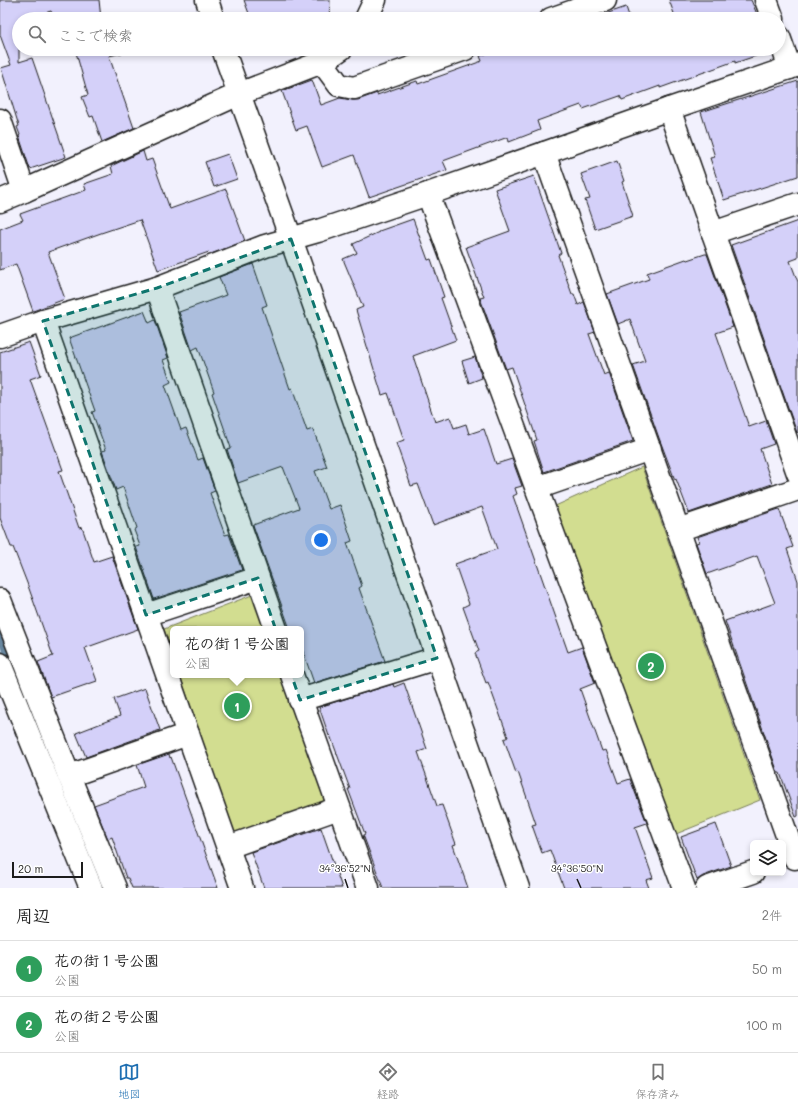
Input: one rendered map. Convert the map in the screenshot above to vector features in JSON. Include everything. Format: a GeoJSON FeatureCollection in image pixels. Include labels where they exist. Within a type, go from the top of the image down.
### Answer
{"type":"FeatureCollection","features":[{"type":"Feature","properties":{"kind":"street"},"geometry":{"type":"LineString","coordinates":[[207,0],[211,12]]}},
{"type":"Feature","properties":{"kind":"street"},"geometry":{"type":"LineString","coordinates":[[369,12],[375,0]]}},
{"type":"Feature","properties":{"kind":"street"},"geometry":{"type":"LineString","coordinates":[[571,12],[605,0]]}},
{"type":"Feature","properties":{"kind":"street"},"geometry":{"type":"LineString","coordinates":[[766,0],[770,12]]}},
{"type":"Feature","properties":{"kind":"street"},"geometry":{"type":"LineString","coordinates":[[0,336],[43,320],[157,288],[265,246],[292,239],[428,194],[669,108],[794,66],[786,51]]}},
{"type":"Feature","properties":{"kind":"street"},"geometry":{"type":"LineString","coordinates":[[225,56],[292,239],[518,888]]}},
{"type":"Feature","properties":{"kind":"street"},"geometry":{"type":"LineString","coordinates":[[0,200],[24,191],[239,94],[322,62],[331,56]]}},
{"type":"Feature","properties":{"kind":"street"},"geometry":{"type":"LineString","coordinates":[[322,62],[339,85],[354,88],[445,56]]}},
{"type":"Feature","properties":{"kind":"street"},"geometry":{"type":"LineString","coordinates":[[669,108],[798,473]]}},
{"type":"Feature","properties":{"kind":"street"},"geometry":{"type":"LineString","coordinates":[[0,120],[24,191]]}},
{"type":"Feature","properties":{"kind":"street"},"geometry":{"type":"LineString","coordinates":[[544,153],[650,449],[792,859]]}},
{"type":"Feature","properties":{"kind":"street"},"geometry":{"type":"LineString","coordinates":[[428,194],[684,888]]}},
{"type":"Feature","properties":{"kind":"street"},"geometry":{"type":"LineString","coordinates":[[713,233],[798,204]]}},
{"type":"Feature","properties":{"kind":"street"},"geometry":{"type":"LineString","coordinates":[[157,288],[275,626]]}},
{"type":"Feature","properties":{"kind":"street"},"geometry":{"type":"LineString","coordinates":[[43,320],[242,888]]}},
{"type":"Feature","properties":{"kind":"street"},"geometry":{"type":"LineString","coordinates":[[537,488],[650,449]]}},
{"type":"Feature","properties":{"kind":"street"},"geometry":{"type":"LineString","coordinates":[[678,530],[798,489]]}},
{"type":"Feature","properties":{"kind":"street"},"geometry":{"type":"LineString","coordinates":[[146,615],[258,578]]}},
{"type":"Feature","properties":{"kind":"street"},"geometry":{"type":"LineString","coordinates":[[0,600],[69,776],[116,888]]}},
{"type":"Feature","properties":{"kind":"street"},"geometry":{"type":"LineString","coordinates":[[300,700],[437,658]]}},
{"type":"Feature","properties":{"kind":"street"},"geometry":{"type":"LineString","coordinates":[[0,664],[91,888]]}},
{"type":"Feature","properties":{"kind":"street"},"geometry":{"type":"LineString","coordinates":[[293,678],[368,888]]}},
{"type":"Feature","properties":{"kind":"street"},"geometry":{"type":"LineString","coordinates":[[69,776],[188,734]]}},
{"type":"Feature","properties":{"kind":"street"},"geometry":{"type":"LineString","coordinates":[[228,847],[339,808]]}},
{"type":"Feature","properties":{"kind":"street"},"geometry":{"type":"LineString","coordinates":[[707,888],[750,873]]}},
{"type":"Feature","properties":{"kind":"highlighted area"},"geometry":{"type":"Polygon","coordinates":[[[291,239],[437,658],[300,700],[258,578],[146,615],[43,321],[157,288],[291,239]]]}},
{"type":"Feature","properties":{"kind":"green space"},"geometry":{"type":"Polygon","coordinates":[[[642,467],[760,800],[671,836],[553,507],[642,467]]]}},
{"type":"Feature","properties":{"kind":"green space"},"geometry":{"type":"Polygon","coordinates":[[[252,595],[263,626],[172,626],[252,595]]]}},
{"type":"Feature","properties":{"kind":"green space"},"geometry":{"type":"Polygon","coordinates":[[[170,627],[170,646],[164,629],[170,627]]]}},
{"type":"Feature","properties":{"kind":"green space"},"geometry":{"type":"Polygon","coordinates":[[[181,678],[282,678],[327,804],[235,835],[181,678]]]}},
{"type":"Feature","properties":{"kind":"building"},"geometry":{"type":"Polygon","coordinates":[[[0,0],[99,0],[100,12],[12,12],[12,56],[19,56],[19,62],[32,58],[66,157],[30,169],[19,136],[17,127],[19,126],[1,68],[11,65],[0,35],[0,0]]]}},
{"type":"Feature","properties":{"kind":"building"},"geometry":{"type":"Polygon","coordinates":[[[244,0],[330,0],[329,12],[248,12],[244,0]]]}},
{"type":"Feature","properties":{"kind":"building"},"geometry":{"type":"Polygon","coordinates":[[[669,0],[751,0],[756,12],[673,12],[669,0]]]}},
{"type":"Feature","properties":{"kind":"building"},"geometry":{"type":"Polygon","coordinates":[[[626,7],[628,12],[611,12],[626,7]]]}},
{"type":"Feature","properties":{"kind":"building"},"geometry":{"type":"Polygon","coordinates":[[[77,56],[109,56],[134,128],[102,142],[93,116],[90,117],[82,97],[88,95],[77,56]]]}},
{"type":"Feature","properties":{"kind":"building"},"geometry":{"type":"Polygon","coordinates":[[[480,56],[755,56],[735,63],[735,61],[622,100],[620,96],[583,109],[581,105],[537,121],[540,130],[509,142],[508,137],[443,161],[447,170],[369,197],[354,155],[322,167],[307,126],[296,130],[282,91],[312,80],[321,105],[340,98],[358,100],[417,81],[418,84],[482,61],[480,56]]]}},
{"type":"Feature","properties":{"kind":"building"},"geometry":{"type":"Polygon","coordinates":[[[798,81],[798,176],[724,200],[710,158],[715,157],[701,112],[798,81]]]}},
{"type":"Feature","properties":{"kind":"building"},"geometry":{"type":"Polygon","coordinates":[[[143,151],[146,161],[152,159],[170,209],[226,189],[245,241],[211,254],[209,252],[158,270],[140,220],[48,252],[65,299],[33,311],[16,264],[0,270],[0,229],[23,220],[20,214],[86,190],[84,184],[113,174],[111,166],[143,151]]]}},
{"type":"Feature","properties":{"kind":"building"},"geometry":{"type":"Polygon","coordinates":[[[228,154],[237,179],[214,187],[205,162],[228,154]]]}},
{"type":"Feature","properties":{"kind":"building"},"geometry":{"type":"Polygon","coordinates":[[[617,161],[633,216],[595,229],[585,200],[590,199],[581,174],[617,161]]]}},
{"type":"Feature","properties":{"kind":"building"},"geometry":{"type":"Polygon","coordinates":[[[534,176],[561,253],[558,255],[572,294],[574,294],[578,305],[584,302],[595,332],[589,334],[604,375],[609,373],[633,441],[544,472],[534,441],[537,440],[512,367],[506,369],[480,298],[484,297],[466,247],[510,231],[495,189],[534,176]]]}},
{"type":"Feature","properties":{"kind":"building"},"geometry":{"type":"Polygon","coordinates":[[[413,219],[428,260],[431,259],[444,297],[441,298],[456,340],[413,356],[435,422],[450,417],[454,428],[466,424],[469,434],[484,429],[496,464],[512,459],[522,486],[515,488],[517,494],[513,496],[568,652],[582,647],[595,683],[580,689],[602,751],[606,750],[618,783],[630,779],[647,823],[635,827],[653,878],[646,880],[649,888],[564,888],[550,850],[542,853],[532,825],[536,824],[518,772],[516,773],[504,739],[508,737],[488,682],[486,683],[475,653],[479,651],[463,607],[469,604],[455,564],[497,549],[482,507],[433,525],[418,484],[411,486],[396,443],[404,440],[388,393],[382,395],[356,310],[363,307],[343,259],[357,253],[353,244],[379,231],[413,219]]]}},
{"type":"Feature","properties":{"kind":"building"},"geometry":{"type":"Polygon","coordinates":[[[798,221],[798,258],[790,261],[798,282],[797,433],[731,245],[798,221]]]}},
{"type":"Feature","properties":{"kind":"building"},"geometry":{"type":"Polygon","coordinates":[[[707,254],[733,327],[716,333],[749,427],[766,421],[774,444],[760,449],[772,484],[689,513],[659,438],[633,365],[645,361],[630,319],[618,324],[607,294],[649,279],[647,273],[707,254]]]}},
{"type":"Feature","properties":{"kind":"building"},"geometry":{"type":"Polygon","coordinates":[[[253,264],[267,305],[262,307],[290,389],[292,388],[307,431],[313,429],[327,467],[315,471],[329,509],[340,505],[352,541],[347,543],[362,586],[359,588],[385,661],[314,683],[304,655],[304,626],[289,626],[253,525],[299,508],[283,467],[238,483],[227,449],[231,448],[212,393],[214,392],[198,347],[192,350],[179,312],[226,295],[219,277],[253,264]]]}},
{"type":"Feature","properties":{"kind":"building"},"geometry":{"type":"Polygon","coordinates":[[[144,311],[149,323],[155,320],[168,358],[163,360],[171,382],[165,385],[181,430],[186,428],[198,460],[203,458],[215,491],[210,493],[218,516],[225,535],[229,534],[242,570],[154,599],[136,547],[140,546],[134,530],[137,528],[123,487],[116,490],[102,451],[106,450],[92,412],[95,411],[69,338],[144,311]]]}},
{"type":"Feature","properties":{"kind":"building"},"geometry":{"type":"Polygon","coordinates":[[[29,342],[41,375],[30,379],[63,470],[59,471],[79,528],[82,527],[94,562],[112,556],[138,629],[85,648],[97,681],[51,697],[38,662],[53,656],[27,583],[0,518],[0,352],[29,342]]]}},
{"type":"Feature","properties":{"kind":"building"},"geometry":{"type":"Polygon","coordinates":[[[475,357],[482,378],[469,383],[462,361],[475,357]]]}},
{"type":"Feature","properties":{"kind":"building"},"geometry":{"type":"Polygon","coordinates":[[[779,509],[793,547],[787,549],[798,581],[798,816],[796,817],[780,773],[778,773],[725,621],[775,603],[757,556],[707,574],[696,543],[699,542],[697,537],[779,509]]]}},
{"type":"Feature","properties":{"kind":"building"},"geometry":{"type":"Polygon","coordinates":[[[404,683],[427,749],[418,752],[437,806],[442,805],[456,844],[453,845],[468,888],[383,888],[363,835],[365,834],[348,789],[350,789],[319,707],[393,684],[394,687],[404,683]]]}},
{"type":"Feature","properties":{"kind":"building"},"geometry":{"type":"Polygon","coordinates":[[[145,688],[160,730],[86,757],[76,733],[120,716],[114,699],[145,688]]]}},
{"type":"Feature","properties":{"kind":"building"},"geometry":{"type":"Polygon","coordinates":[[[169,754],[218,888],[132,888],[128,878],[126,878],[112,837],[108,839],[94,805],[144,787],[137,765],[169,754]]]}},
{"type":"Feature","properties":{"kind":"building"},"geometry":{"type":"Polygon","coordinates":[[[716,824],[731,866],[703,876],[697,880],[681,837],[716,824]]]}},
{"type":"Feature","properties":{"kind":"building"},"geometry":{"type":"Polygon","coordinates":[[[321,828],[342,888],[264,888],[251,852],[321,828]]]}},
{"type":"Feature","properties":{"kind":"waterway"},"geometry":{"type":"LineString","coordinates":[[0,636],[11,666]]}},
{"type":"Feature","properties":{"kind":"place","name":"花の街２号公園"},"geometry":{"type":"Point","coordinates":[651,666]}},
{"type":"Feature","properties":{"kind":"place","name":"花の街１号公園"},"geometry":{"type":"Point","coordinates":[237,706]}}]}
